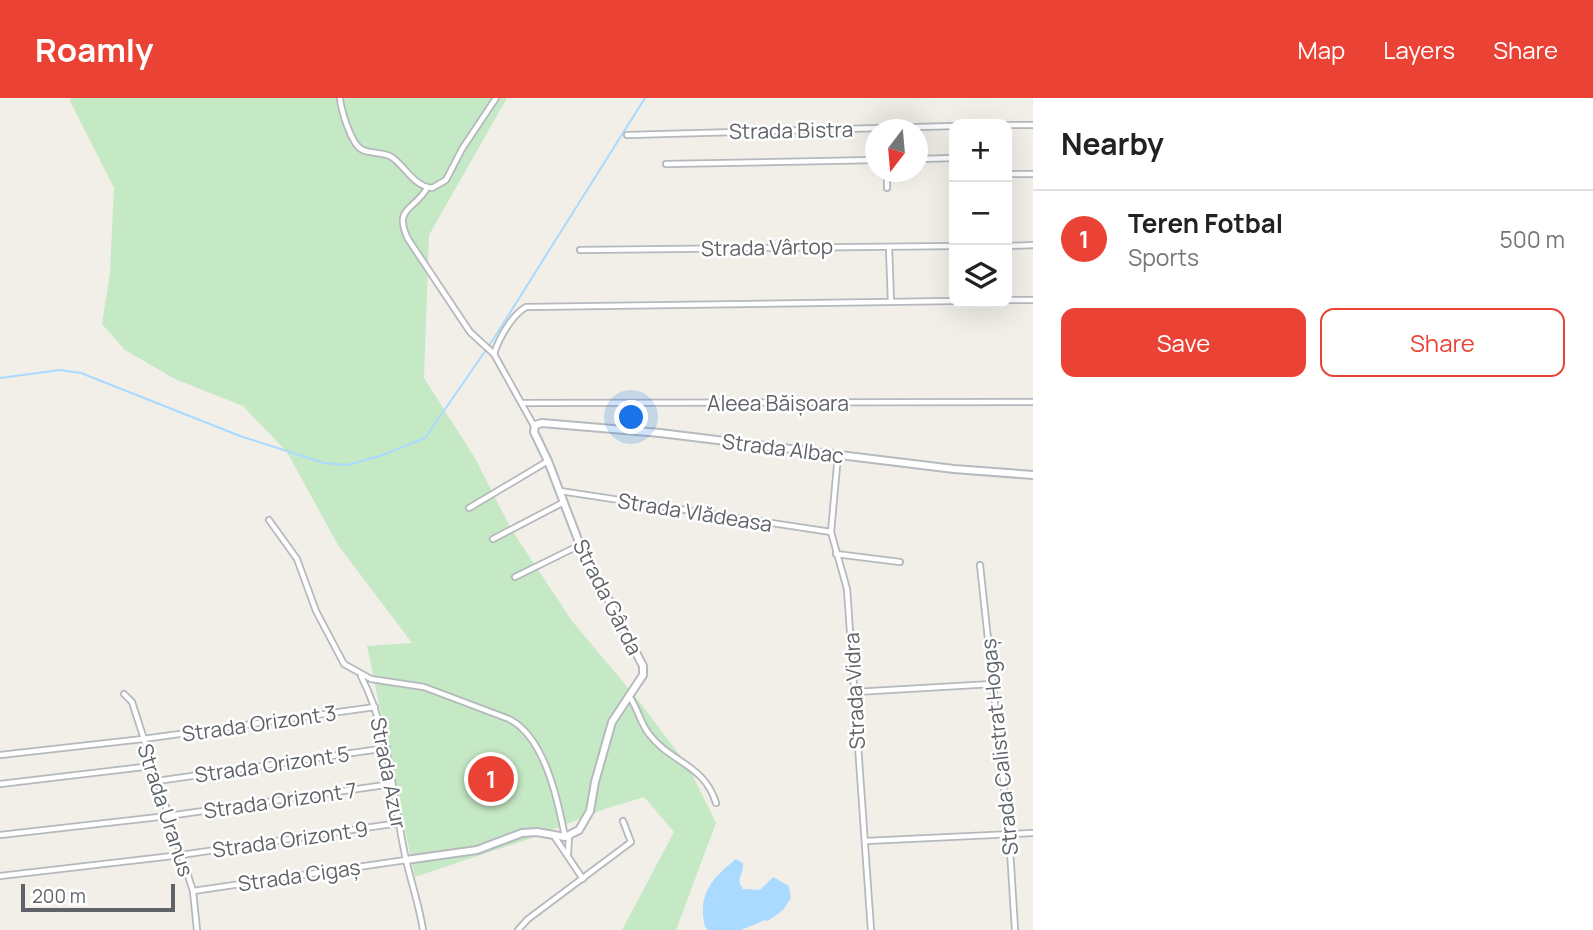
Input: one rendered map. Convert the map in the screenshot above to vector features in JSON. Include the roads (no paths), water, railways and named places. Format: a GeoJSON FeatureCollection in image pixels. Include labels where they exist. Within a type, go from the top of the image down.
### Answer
{"type":"FeatureCollection","features":[{"type":"Feature","properties":{"kind":"street"},"geometry":{"type":"LineString","coordinates":[[340,98],[343,116],[356,145],[366,151],[393,158],[416,182],[428,188]]}},
{"type":"Feature","properties":{"kind":"street","name":"Strada Gârda"},"geometry":{"type":"LineString","coordinates":[[496,98],[462,149],[446,180],[439,186],[428,188],[419,200],[405,211],[402,226],[470,332],[492,353],[522,403],[548,461],[580,545],[643,666],[642,679],[628,695],[612,722],[595,782],[590,811],[579,830],[567,836]]}},
{"type":"Feature","properties":{"kind":"street"},"geometry":{"type":"LineString","coordinates":[[1012,125],[1033,125]]}},
{"type":"Feature","properties":{"kind":"street","name":"Strada Bistra"},"geometry":{"type":"LineString","coordinates":[[928,127],[949,126]]}},
{"type":"Feature","properties":{"kind":"street","name":"Strada Bistra"},"geometry":{"type":"LineString","coordinates":[[628,135],[865,129]]}},
{"type":"Feature","properties":{"kind":"street"},"geometry":{"type":"LineString","coordinates":[[928,159],[949,158]]}},
{"type":"Feature","properties":{"kind":"street"},"geometry":{"type":"LineString","coordinates":[[666,164],[865,160]]}},
{"type":"Feature","properties":{"kind":"street"},"geometry":{"type":"LineString","coordinates":[[1012,174],[1033,174]]}},
{"type":"Feature","properties":{"kind":"street"},"geometry":{"type":"LineString","coordinates":[[887,182],[887,188]]}},
{"type":"Feature","properties":{"kind":"street"},"geometry":{"type":"LineString","coordinates":[[1012,246],[1033,245]]}},
{"type":"Feature","properties":{"kind":"street"},"geometry":{"type":"LineString","coordinates":[[889,246],[891,302]]}},
{"type":"Feature","properties":{"kind":"street","name":"Strada Vârtop"},"geometry":{"type":"LineString","coordinates":[[580,250],[949,246]]}},
{"type":"Feature","properties":{"kind":"street"},"geometry":{"type":"LineString","coordinates":[[1012,300],[1033,300]]}},
{"type":"Feature","properties":{"kind":"street"},"geometry":{"type":"LineString","coordinates":[[492,353],[517,314],[526,307],[949,301]]}},
{"type":"Feature","properties":{"kind":"street","name":"Aleea Băișoara"},"geometry":{"type":"LineString","coordinates":[[522,403],[1033,402]]}},
{"type":"Feature","properties":{"kind":"street","name":"Strada Albac"},"geometry":{"type":"LineString","coordinates":[[534,427],[542,423],[660,433],[954,469],[1033,475]]}},
{"type":"Feature","properties":{"kind":"street","name":"Strada Vidra"},"geometry":{"type":"LineString","coordinates":[[838,455],[831,532],[847,589],[871,930]]}},
{"type":"Feature","properties":{"kind":"street"},"geometry":{"type":"LineString","coordinates":[[468,508],[548,461]]}},
{"type":"Feature","properties":{"kind":"street","name":"Strada Vlădeasa"},"geometry":{"type":"LineString","coordinates":[[560,491],[831,532]]}},
{"type":"Feature","properties":{"kind":"street"},"geometry":{"type":"LineString","coordinates":[[494,539],[564,502]]}},
{"type":"Feature","properties":{"kind":"street","name":"Strada Azur"},"geometry":{"type":"LineString","coordinates":[[269,520],[296,559],[339,657],[361,675],[376,707],[387,748],[406,860],[423,930]]}},
{"type":"Feature","properties":{"kind":"street"},"geometry":{"type":"LineString","coordinates":[[515,577],[580,545]]}},
{"type":"Feature","properties":{"kind":"street"},"geometry":{"type":"LineString","coordinates":[[836,554],[900,562]]}},
{"type":"Feature","properties":{"kind":"street","name":"Strada Calistrat Hogaș"},"geometry":{"type":"LineString","coordinates":[[980,565],[1009,834],[1015,930]]}},
{"type":"Feature","properties":{"kind":"street"},"geometry":{"type":"LineString","coordinates":[[361,675],[424,687],[509,719],[520,726],[545,764],[554,786],[567,836],[567,855]]}},
{"type":"Feature","properties":{"kind":"street"},"geometry":{"type":"LineString","coordinates":[[855,692],[992,684]]}},
{"type":"Feature","properties":{"kind":"street","name":"Strada Uranus"},"geometry":{"type":"LineString","coordinates":[[124,694],[132,702],[193,891],[197,930]]}},
{"type":"Feature","properties":{"kind":"street"},"geometry":{"type":"LineString","coordinates":[[628,695],[636,705],[648,733],[666,751],[697,772],[712,790],[716,803]]}},
{"type":"Feature","properties":{"kind":"street","name":"Strada Orizont 3"},"geometry":{"type":"LineString","coordinates":[[0,755],[143,739],[376,707]]}},
{"type":"Feature","properties":{"kind":"street","name":"Strada Orizont 5"},"geometry":{"type":"LineString","coordinates":[[156,781],[387,748]]}},
{"type":"Feature","properties":{"kind":"street"},"geometry":{"type":"LineString","coordinates":[[0,784],[152,766]]}},
{"type":"Feature","properties":{"kind":"street","name":"Strada Orizont 7"},"geometry":{"type":"LineString","coordinates":[[0,835],[168,816],[392,784]]}},
{"type":"Feature","properties":{"kind":"street"},"geometry":{"type":"LineString","coordinates":[[518,930],[528,919],[631,842],[623,821]]}},
{"type":"Feature","properties":{"kind":"street","name":"Strada Orizont 9"},"geometry":{"type":"LineString","coordinates":[[0,876],[181,855],[399,823]]}},
{"type":"Feature","properties":{"kind":"street"},"geometry":{"type":"LineString","coordinates":[[866,841],[1033,832]]}},
{"type":"Feature","properties":{"kind":"street"},"geometry":{"type":"LineString","coordinates":[[406,860],[477,850],[522,833],[567,836]]}},
{"type":"Feature","properties":{"kind":"street"},"geometry":{"type":"LineString","coordinates":[[554,836],[583,878]]}},
{"type":"Feature","properties":{"kind":"street","name":"Strada Cigaș"},"geometry":{"type":"LineString","coordinates":[[193,891],[406,860]]}},
{"type":"Feature","properties":{"kind":"water"},"geometry":{"type":"Polygon","coordinates":[[[736,859],[743,863],[740,879],[743,889],[760,890],[773,877],[789,886],[791,898],[783,910],[768,921],[741,930],[708,930],[705,927],[703,906],[708,888],[736,859]]]}},
{"type":"Feature","properties":{"kind":"waterway"},"geometry":{"type":"LineString","coordinates":[[489,346],[645,98]]}},
{"type":"Feature","properties":{"kind":"waterway"},"geometry":{"type":"LineString","coordinates":[[0,378],[60,370],[81,373],[240,436],[324,463],[347,465],[380,456],[425,438],[486,350]]}},
{"type":"Feature","properties":{"kind":"place","name":"Teren Fotbal"},"geometry":{"type":"Point","coordinates":[491,779]}}]}
